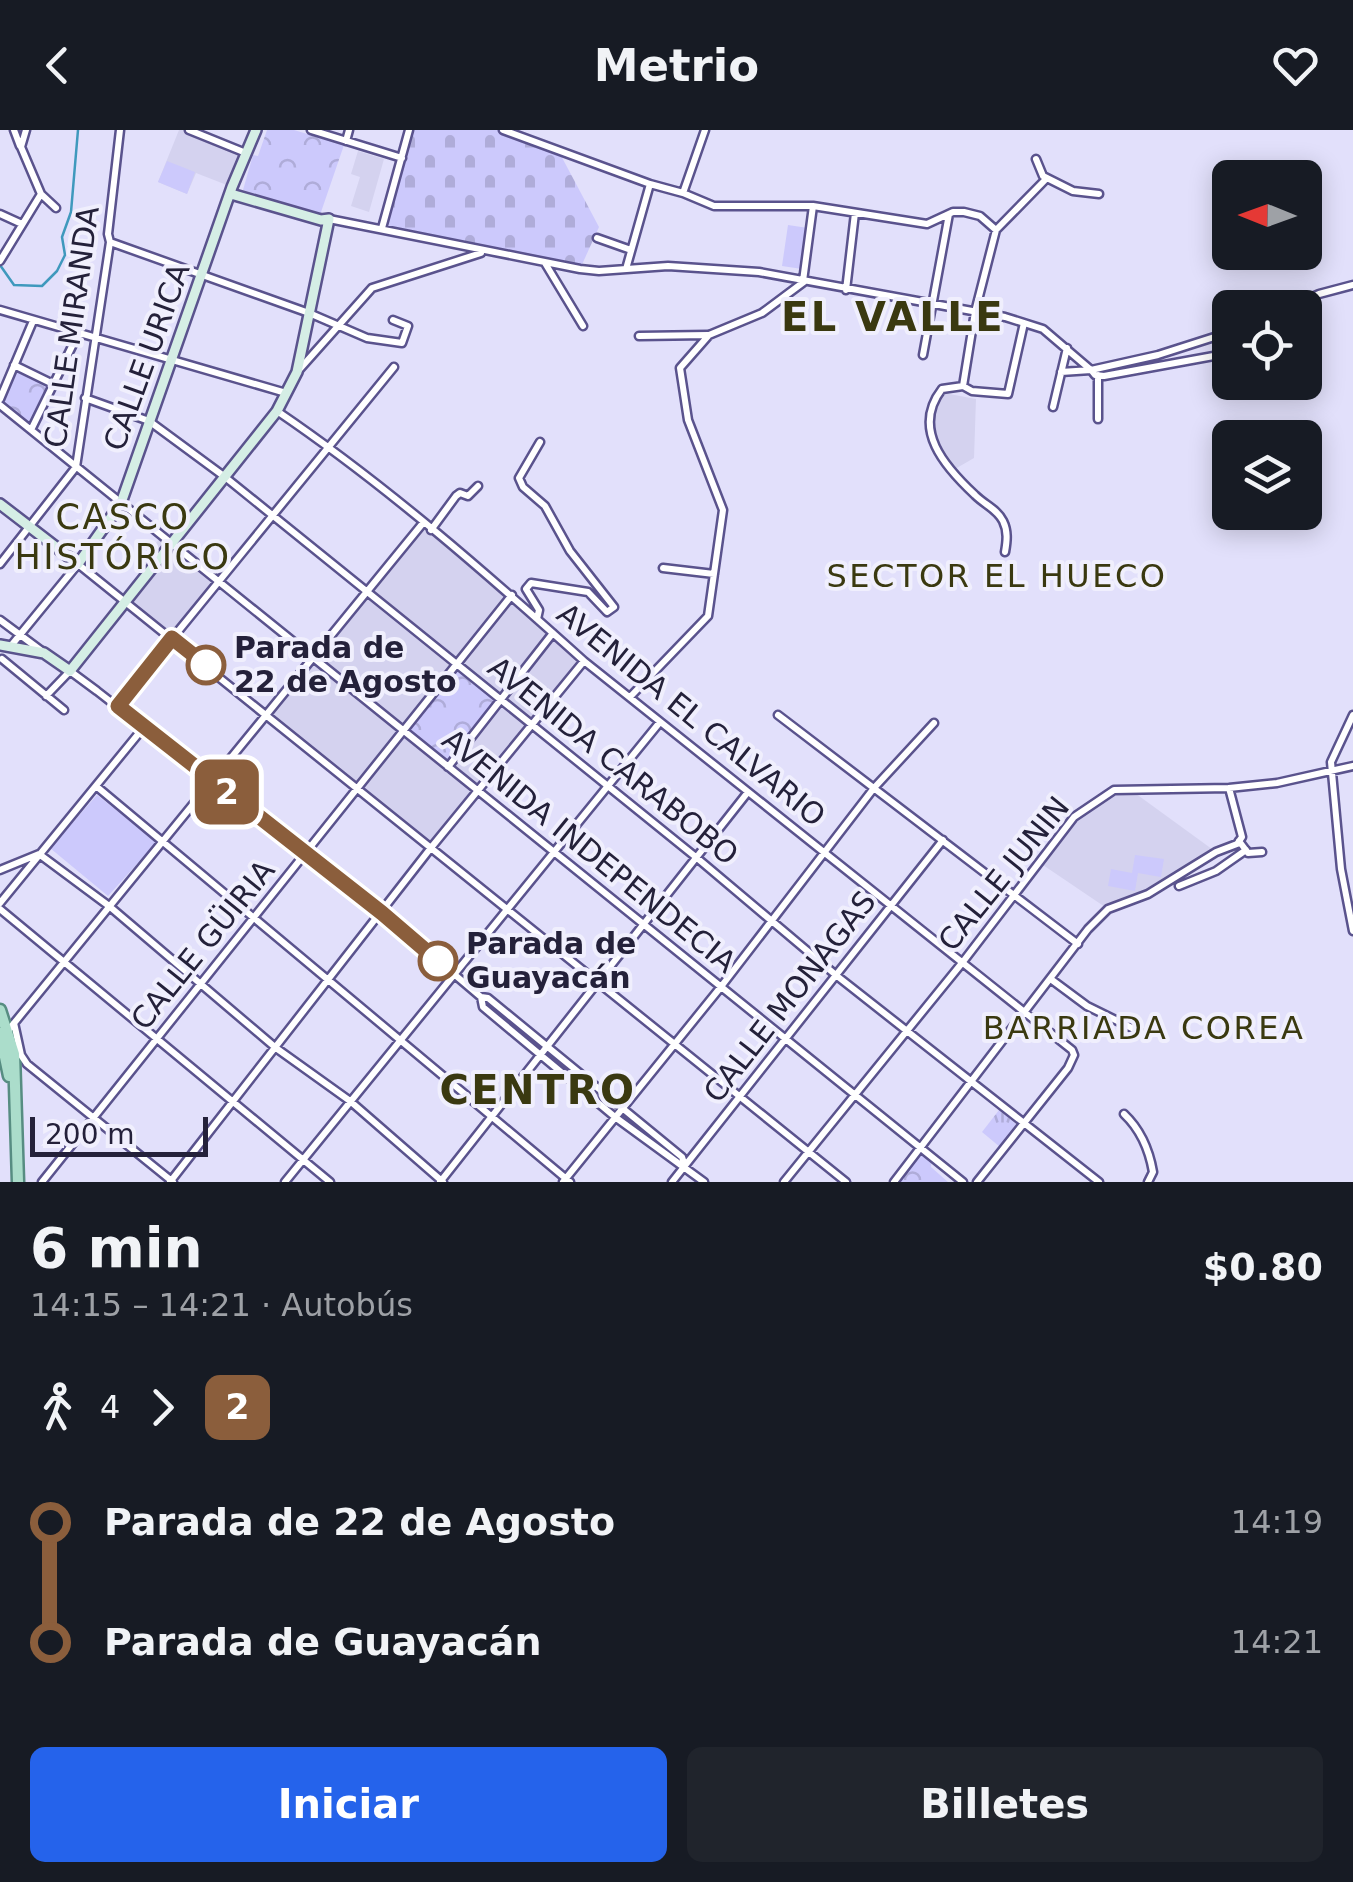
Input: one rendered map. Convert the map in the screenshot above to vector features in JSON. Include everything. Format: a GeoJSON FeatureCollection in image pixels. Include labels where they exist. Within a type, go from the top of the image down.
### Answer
{"type":"FeatureCollection","features":[{"type":"Feature","properties":{"kind":"main road","name":"CALLE URICA"},"geometry":{"type":"LineString","coordinates":[[78,564],[122,503],[256,130]]}},
{"type":"Feature","properties":{"kind":"main road"},"geometry":{"type":"LineString","coordinates":[[5,647],[44,653],[70,672],[277,411],[286,393],[296,372],[329,219],[231,194]]}},
{"type":"Feature","properties":{"kind":"main road"},"geometry":{"type":"LineString","coordinates":[[0,504],[78,564]]}},
{"type":"Feature","properties":{"kind":"main road"},"geometry":{"type":"LineString","coordinates":[[0,1010],[6,1031],[18,1180]]}},
{"type":"Feature","properties":{"kind":"street"},"geometry":{"type":"LineString","coordinates":[[14,130],[40,194],[56,208]]}},
{"type":"Feature","properties":{"kind":"street"},"geometry":{"type":"LineString","coordinates":[[21,147],[26,130]]}},
{"type":"Feature","properties":{"kind":"street","name":"CALLE MIRANDA"},"geometry":{"type":"LineString","coordinates":[[1,559],[76,466],[110,242],[120,130]]}},
{"type":"Feature","properties":{"kind":"street"},"geometry":{"type":"LineString","coordinates":[[190,130],[246,153]]}},
{"type":"Feature","properties":{"kind":"street"},"geometry":{"type":"LineString","coordinates":[[311,130],[402,158]]}},
{"type":"Feature","properties":{"kind":"street"},"geometry":{"type":"LineString","coordinates":[[346,141],[349,130]]}},
{"type":"Feature","properties":{"kind":"street"},"geometry":{"type":"LineString","coordinates":[[382,228],[409,130]]}},
{"type":"Feature","properties":{"kind":"street"},"geometry":{"type":"LineString","coordinates":[[503,130],[714,206],[813,206],[927,224],[964,212],[980,216],[996,230]]}},
{"type":"Feature","properties":{"kind":"street"},"geometry":{"type":"LineString","coordinates":[[684,193],[705,130]]}},
{"type":"Feature","properties":{"kind":"street"},"geometry":{"type":"LineString","coordinates":[[1036,159],[1047,178],[1073,190],[1099,194]]}},
{"type":"Feature","properties":{"kind":"street"},"geometry":{"type":"LineString","coordinates":[[963,386],[996,230],[1047,178]]}},
{"type":"Feature","properties":{"kind":"street"},"geometry":{"type":"LineString","coordinates":[[626,268],[650,184]]}},
{"type":"Feature","properties":{"kind":"street"},"geometry":{"type":"LineString","coordinates":[[0,261],[40,194]]}},
{"type":"Feature","properties":{"kind":"street"},"geometry":{"type":"LineString","coordinates":[[639,336],[709,335],[762,313],[804,281],[813,206]]}},
{"type":"Feature","properties":{"kind":"street"},"geometry":{"type":"LineString","coordinates":[[846,290],[855,213]]}},
{"type":"Feature","properties":{"kind":"street"},"geometry":{"type":"LineString","coordinates":[[0,214],[22,224]]}},
{"type":"Feature","properties":{"kind":"street"},"geometry":{"type":"LineString","coordinates":[[923,356],[949,214]]}},
{"type":"Feature","properties":{"kind":"street"},"geometry":{"type":"LineString","coordinates":[[329,219],[599,271],[668,266],[742,271],[976,312],[1043,329],[1098,376],[1212,357]]}},
{"type":"Feature","properties":{"kind":"street"},"geometry":{"type":"LineString","coordinates":[[596,238],[631,250]]}},
{"type":"Feature","properties":{"kind":"street"},"geometry":{"type":"LineString","coordinates":[[110,242],[309,313],[367,338],[402,343],[408,326],[393,320]]}},
{"type":"Feature","properties":{"kind":"street"},"geometry":{"type":"LineString","coordinates":[[296,372],[339,328],[348,310],[372,288],[486,251]]}},
{"type":"Feature","properties":{"kind":"street"},"geometry":{"type":"LineString","coordinates":[[545,262],[583,326]]}},
{"type":"Feature","properties":{"kind":"street"},"geometry":{"type":"LineString","coordinates":[[1322,293],[1353,285]]}},
{"type":"Feature","properties":{"kind":"street"},"geometry":{"type":"LineString","coordinates":[[0,310],[286,393]]}},
{"type":"Feature","properties":{"kind":"street"},"geometry":{"type":"LineString","coordinates":[[0,402],[33,321]]}},
{"type":"Feature","properties":{"kind":"street"},"geometry":{"type":"LineString","coordinates":[[1005,552],[1008,540],[1002,518],[935,452],[930,410],[942,389],[963,386],[972,392],[1008,394],[1024,323]]}},
{"type":"Feature","properties":{"kind":"street"},"geometry":{"type":"LineString","coordinates":[[31,430],[78,332]]}},
{"type":"Feature","properties":{"kind":"street"},"geometry":{"type":"LineString","coordinates":[[630,698],[708,616],[723,510],[688,420],[680,368],[709,335]]}},
{"type":"Feature","properties":{"kind":"street"},"geometry":{"type":"LineString","coordinates":[[1062,372],[1091,370],[1158,355],[1212,338]]}},
{"type":"Feature","properties":{"kind":"street"},"geometry":{"type":"LineString","coordinates":[[1053,408],[1068,348]]}},
{"type":"Feature","properties":{"kind":"street"},"geometry":{"type":"LineString","coordinates":[[14,365],[53,384]]}},
{"type":"Feature","properties":{"kind":"street"},"geometry":{"type":"LineString","coordinates":[[118,706],[394,368]]}},
{"type":"Feature","properties":{"kind":"street"},"geometry":{"type":"LineString","coordinates":[[1098,376],[1098,419]]}},
{"type":"Feature","properties":{"kind":"street","name":"AVENIDA CARABOBO"},"geometry":{"type":"LineString","coordinates":[[86,398],[149,421],[225,477],[698,858],[837,976],[1099,1182]]}},
{"type":"Feature","properties":{"kind":"street","name":"AVENIDA INDEPENDECIA"},"geometry":{"type":"LineString","coordinates":[[0,402],[963,1182]]}},
{"type":"Feature","properties":{"kind":"street","name":"AVENIDA EL CALVARIO"},"geometry":{"type":"LineString","coordinates":[[277,411],[330,447],[512,595],[584,661],[1072,1050],[1074,1055],[1068,1068],[1024,1124]]}},
{"type":"Feature","properties":{"kind":"street"},"geometry":{"type":"LineString","coordinates":[[537,618],[540,610],[526,589],[530,583],[588,592],[607,612],[614,607],[570,551],[546,506],[524,488],[519,478],[540,442]]}},
{"type":"Feature","properties":{"kind":"street"},"geometry":{"type":"LineString","coordinates":[[431,530],[456,496],[468,496],[478,486]]}},
{"type":"Feature","properties":{"kind":"street"},"geometry":{"type":"LineString","coordinates":[[422,523],[6,1031],[27,1064],[172,1182],[430,848],[584,661]]}},
{"type":"Feature","properties":{"kind":"street"},"geometry":{"type":"LineString","coordinates":[[78,564],[846,1182]]}},
{"type":"Feature","properties":{"kind":"street","name":"CALLE URICA"},"geometry":{"type":"LineString","coordinates":[[5,647],[78,564]]}},
{"type":"Feature","properties":{"kind":"street"},"geometry":{"type":"LineString","coordinates":[[663,568],[714,574]]}},
{"type":"Feature","properties":{"kind":"street","name":"CALLE GÜIRIA"},"geometry":{"type":"LineString","coordinates":[[42,1182],[512,595]]}},
{"type":"Feature","properties":{"kind":"street"},"geometry":{"type":"LineString","coordinates":[[0,620],[44,653]]}},
{"type":"Feature","properties":{"kind":"street"},"geometry":{"type":"LineString","coordinates":[[448,767],[554,633]]}},
{"type":"Feature","properties":{"kind":"street"},"geometry":{"type":"LineString","coordinates":[[22,650],[1,659],[64,710]]}},
{"type":"Feature","properties":{"kind":"street"},"geometry":{"type":"LineString","coordinates":[[46,696],[70,672],[118,706],[382,913],[481,997],[488,998],[614,1117],[704,1182]]}},
{"type":"Feature","properties":{"kind":"street"},"geometry":{"type":"LineString","coordinates":[[778,714],[1078,944]]}},
{"type":"Feature","properties":{"kind":"street"},"geometry":{"type":"LineString","coordinates":[[1353,715],[1331,758],[1340,870],[1353,931]]}},
{"type":"Feature","properties":{"kind":"street"},"geometry":{"type":"LineString","coordinates":[[285,1182],[660,722]]}},
{"type":"Feature","properties":{"kind":"street"},"geometry":{"type":"LineString","coordinates":[[96,786],[566,1181],[874,788],[934,723]]}},
{"type":"Feature","properties":{"kind":"street"},"geometry":{"type":"LineString","coordinates":[[144,727],[0,906],[330,1182]]}},
{"type":"Feature","properties":{"kind":"street","name":"CALLE JUNIN"},"geometry":{"type":"LineString","coordinates":[[784,1182],[962,963],[1074,817],[1114,790],[1228,788],[1277,783],[1353,766]]}},
{"type":"Feature","properties":{"kind":"street"},"geometry":{"type":"LineString","coordinates":[[894,1182],[1108,909],[1148,894],[1239,841],[1242,837],[1228,788]]}},
{"type":"Feature","properties":{"kind":"street"},"geometry":{"type":"LineString","coordinates":[[39,854],[109,906],[276,1048],[350,1101],[441,1182],[748,792]]}},
{"type":"Feature","properties":{"kind":"street","name":"CALLE MONAGAS"},"geometry":{"type":"LineString","coordinates":[[672,1182],[943,840]]}},
{"type":"Feature","properties":{"kind":"street"},"geometry":{"type":"LineString","coordinates":[[1239,841],[1248,853],[1262,852]]}},
{"type":"Feature","properties":{"kind":"street"},"geometry":{"type":"LineString","coordinates":[[1179,886],[1216,870],[1246,850]]}},
{"type":"Feature","properties":{"kind":"street"},"geometry":{"type":"LineString","coordinates":[[0,870],[39,854]]}},
{"type":"Feature","properties":{"kind":"street"},"geometry":{"type":"LineString","coordinates":[[1052,980],[1088,1006],[1140,1032]]}},
{"type":"Feature","properties":{"kind":"street"},"geometry":{"type":"LineString","coordinates":[[544,1051],[682,1157],[685,1166]]}},
{"type":"Feature","properties":{"kind":"street"},"geometry":{"type":"LineString","coordinates":[[1124,1114],[1144,1140],[1154,1172],[1148,1182]]}},
{"type":"Feature","properties":{"kind":"street"},"geometry":{"type":"LineString","coordinates":[[977,1182],[1024,1124]]}},
{"type":"Feature","properties":{"kind":"shaded area"},"geometry":{"type":"Polygon","coordinates":[[[179,130],[189,130],[246,153],[232,187],[196,173],[187,194],[158,182],[179,130]]]}},
{"type":"Feature","properties":{"kind":"shaded area"},"geometry":{"type":"Polygon","coordinates":[[[358,151],[384,159],[369,212],[351,206],[360,177],[351,174],[358,151]]]}},
{"type":"Feature","properties":{"kind":"shaded area"},"geometry":{"type":"Polygon","coordinates":[[[944,393],[976,399],[974,458],[955,469],[936,449],[933,430],[936,401],[944,393]]]}},
{"type":"Feature","properties":{"kind":"shaded area"},"geometry":{"type":"Polygon","coordinates":[[[423,523],[584,661],[430,849],[267,714],[423,523]]]}},
{"type":"Feature","properties":{"kind":"shaded area"},"geometry":{"type":"Polygon","coordinates":[[[160,538],[218,581],[173,636],[126,599],[147,571],[139,565],[160,538]]]}},
{"type":"Feature","properties":{"kind":"shaded area"},"geometry":{"type":"Polygon","coordinates":[[[1128,788],[1216,852],[1148,894],[1108,909],[1040,863],[1074,817],[1114,790],[1128,788]]]}},
{"type":"Feature","properties":{"kind":"green space"},"geometry":{"type":"Polygon","coordinates":[[[267,130],[294,130],[344,145],[320,215],[243,190],[253,155],[258,156],[267,130]]]}},
{"type":"Feature","properties":{"kind":"green space"},"geometry":{"type":"Polygon","coordinates":[[[409,130],[503,130],[558,150],[599,227],[580,269],[382,228],[409,130]]]}},
{"type":"Feature","properties":{"kind":"green space"},"geometry":{"type":"Polygon","coordinates":[[[167,161],[195,172],[187,194],[158,182],[167,161]]]}},
{"type":"Feature","properties":{"kind":"green space"},"geometry":{"type":"Polygon","coordinates":[[[788,225],[808,228],[802,269],[782,266],[788,225]]]}},
{"type":"Feature","properties":{"kind":"green space"},"geometry":{"type":"Polygon","coordinates":[[[14,365],[53,384],[31,430],[0,405],[14,365]]]}},
{"type":"Feature","properties":{"kind":"green space"},"geometry":{"type":"Polygon","coordinates":[[[458,669],[498,703],[448,764],[408,730],[458,669]]]}},
{"type":"Feature","properties":{"kind":"green space"},"geometry":{"type":"Polygon","coordinates":[[[97,795],[157,842],[108,896],[50,848],[97,795]]]}},
{"type":"Feature","properties":{"kind":"green space"},"geometry":{"type":"Polygon","coordinates":[[[1135,855],[1164,859],[1161,877],[1138,873],[1135,891],[1108,886],[1111,869],[1132,873],[1135,855]]]}},
{"type":"Feature","properties":{"kind":"green space"},"geometry":{"type":"Polygon","coordinates":[[[999,1110],[1016,1124],[1000,1147],[982,1132],[999,1110]]]}},
{"type":"Feature","properties":{"kind":"green space"},"geometry":{"type":"Polygon","coordinates":[[[924,1152],[932,1158],[931,1167],[948,1182],[897,1182],[924,1152]]]}},
{"type":"Feature","properties":{"kind":"waterway"},"geometry":{"type":"LineString","coordinates":[[0,265],[14,285],[42,286],[57,271],[65,255],[62,237],[71,212],[78,130]]}},
{"type":"Feature","properties":{"kind":"bus line","name":"2"},"geometry":{"type":"LineString","coordinates":[[206,665],[172,638],[118,706],[438,961]]}},
{"type":"Feature","properties":{"kind":"place","name":"Parada de 22 de Agosto"},"geometry":{"type":"Point","coordinates":[206,665]}},
{"type":"Feature","properties":{"kind":"place","name":"Parada de Guayacán"},"geometry":{"type":"Point","coordinates":[438,961]}},
{"type":"Feature","properties":{"kind":"district","name":"EL VALLE"},"geometry":{"type":"Point","coordinates":[893,317]}},
{"type":"Feature","properties":{"kind":"district","name":"CASCO HISTÓRICO"},"geometry":{"type":"Point","coordinates":[123,537]}},
{"type":"Feature","properties":{"kind":"district","name":"SECTOR EL HUECO"},"geometry":{"type":"Point","coordinates":[997,576]}},
{"type":"Feature","properties":{"kind":"district","name":"BARRIADA COREA"},"geometry":{"type":"Point","coordinates":[1144,1028]}},
{"type":"Feature","properties":{"kind":"district","name":"CENTRO"},"geometry":{"type":"Point","coordinates":[538,1090]}}]}
